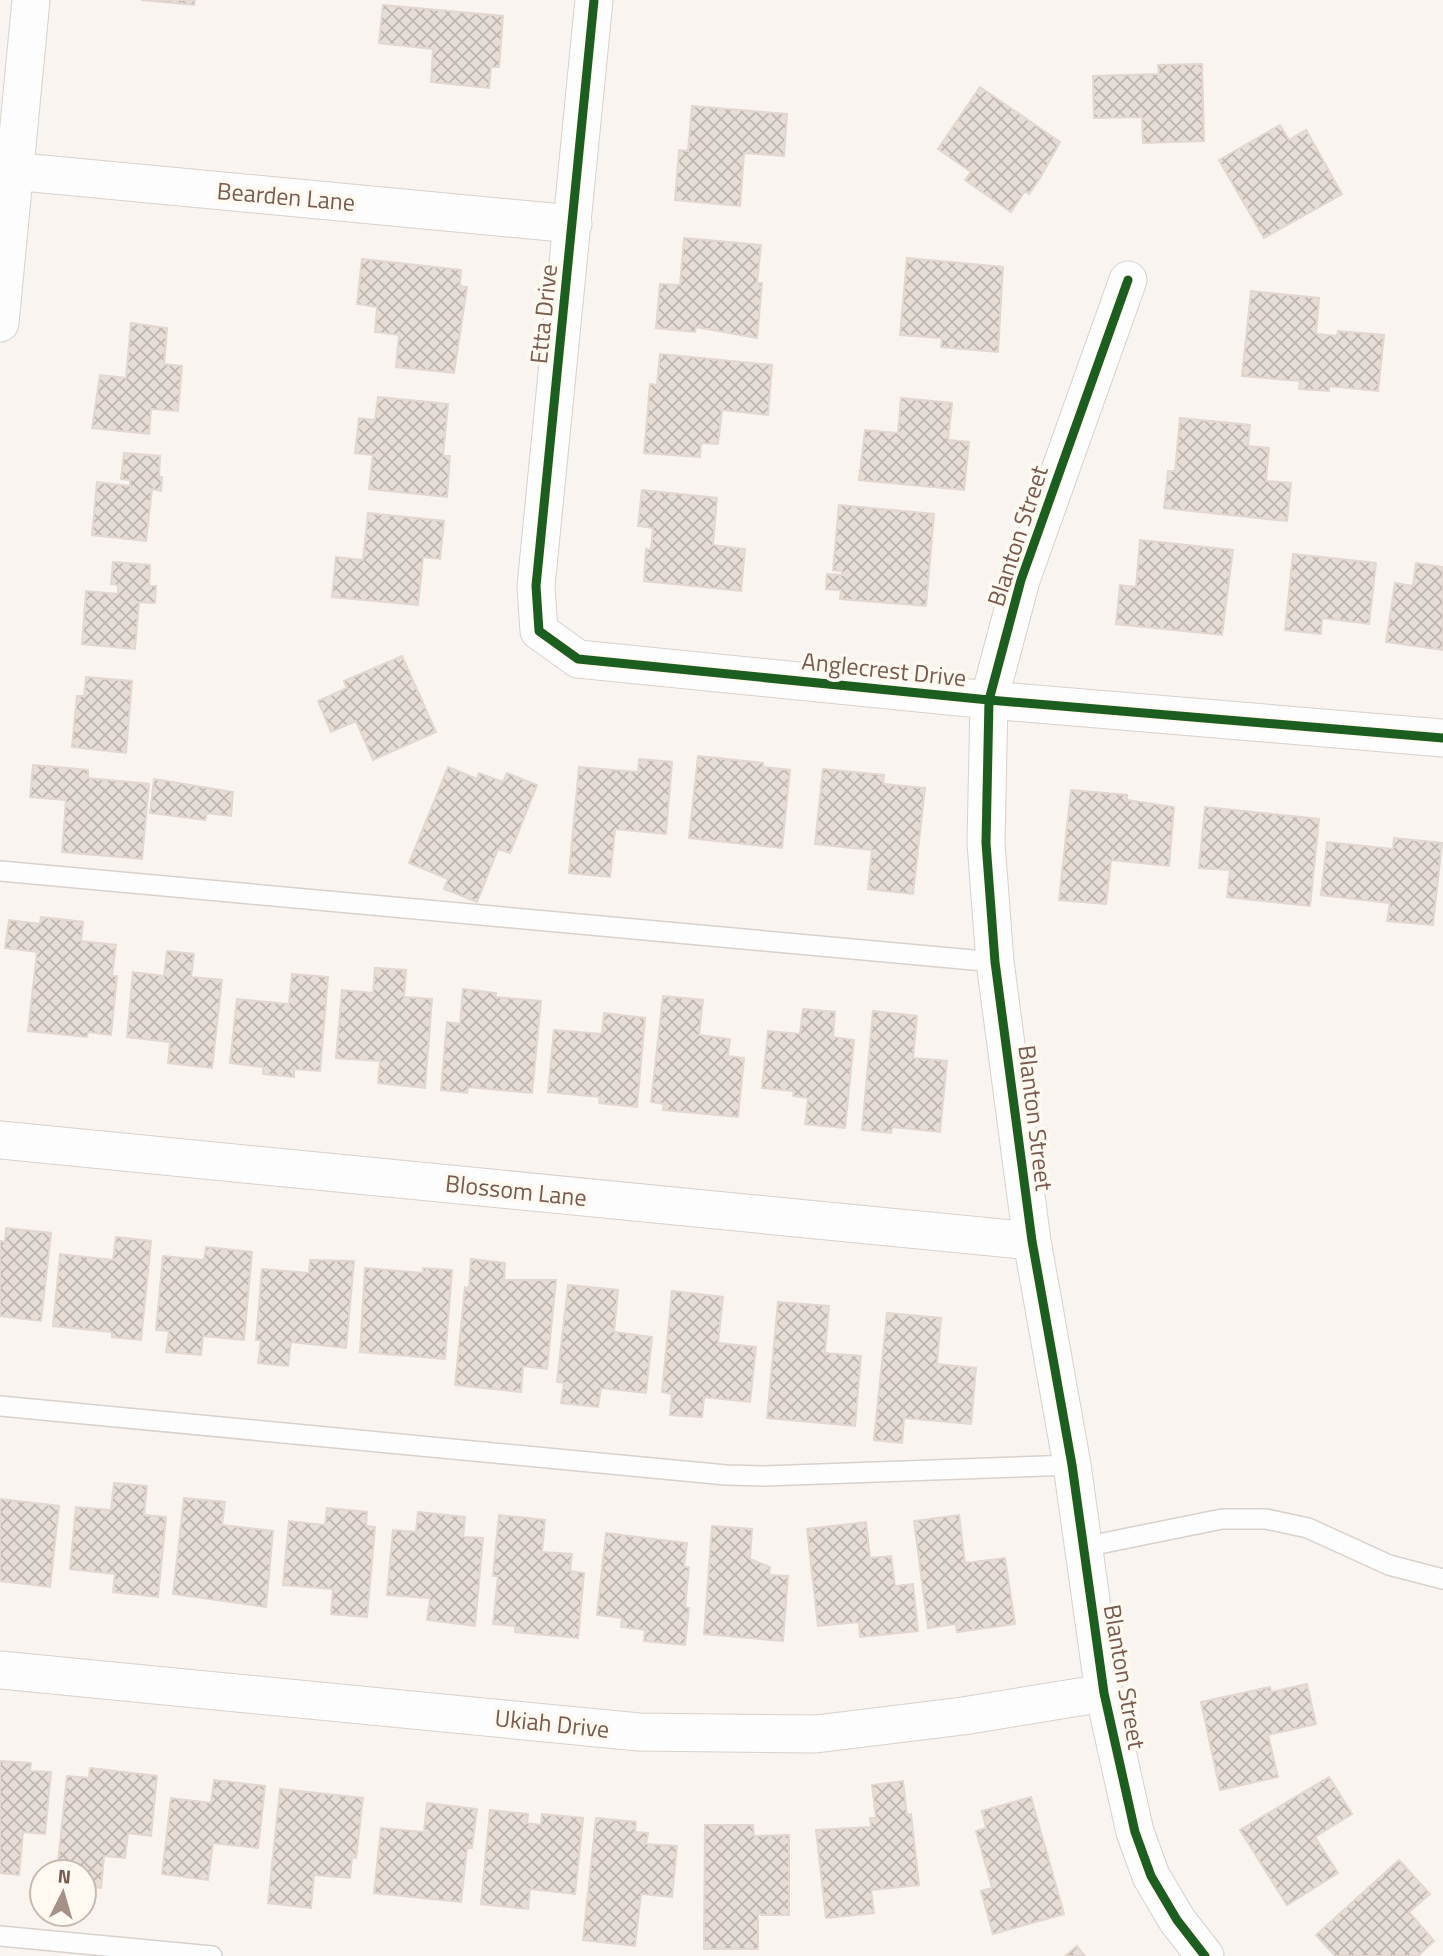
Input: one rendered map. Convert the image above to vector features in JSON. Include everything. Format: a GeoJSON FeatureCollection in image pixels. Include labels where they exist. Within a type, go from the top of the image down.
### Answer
{"type":"FeatureCollection","features":[{"type":"Feature","properties":{"kind":"street"},"geometry":{"type":"LineString","coordinates":[[0,323],[7,171],[31,0]]}},
{"type":"Feature","properties":{"kind":"street","name":"Etta Drive"},"geometry":{"type":"LineString","coordinates":[[539,631],[536,586],[594,0]]}},
{"type":"Feature","properties":{"kind":"street","name":"Bearden Lane"},"geometry":{"type":"LineString","coordinates":[[7,171],[573,224]]}},
{"type":"Feature","properties":{"kind":"street","name":"Blanton Street"},"geometry":{"type":"LineString","coordinates":[[1128,280],[1021,580],[989,700],[986,843],[995,962],[1031,1241],[1072,1465],[1104,1693],[1135,1832],[1151,1876],[1177,1920],[1205,1956]]}},
{"type":"Feature","properties":{"kind":"street","name":"Anglecrest Drive"},"geometry":{"type":"LineString","coordinates":[[539,631],[578,659],[989,700],[1443,738]]}},
{"type":"Feature","properties":{"kind":"street","name":"Blossom Lane"},"geometry":{"type":"LineString","coordinates":[[0,1140],[1031,1241]]}},
{"type":"Feature","properties":{"kind":"street","name":"Ukiah Drive"},"geometry":{"type":"LineString","coordinates":[[0,1670],[639,1732],[817,1734],[963,1716],[1104,1693]]}},
{"type":"Feature","properties":{"kind":"lane"},"geometry":{"type":"LineString","coordinates":[[0,871],[995,962]]}},
{"type":"Feature","properties":{"kind":"lane"},"geometry":{"type":"LineString","coordinates":[[0,1406],[726,1475],[1072,1465]]}},
{"type":"Feature","properties":{"kind":"lane"},"geometry":{"type":"LineString","coordinates":[[1084,1547],[1222,1520],[1266,1519],[1308,1528],[1389,1565],[1443,1579]]}},
{"type":"Feature","properties":{"kind":"lane"},"geometry":{"type":"LineString","coordinates":[[0,1936],[212,1956]]}},
{"type":"Feature","properties":{"kind":"building"},"geometry":{"type":"Polygon","coordinates":[[[141,0],[195,0],[194,5],[141,0]]]}},
{"type":"Feature","properties":{"kind":"building"},"geometry":{"type":"Polygon","coordinates":[[[383,5],[503,16],[499,67],[491,67],[489,88],[431,82],[433,49],[379,43],[383,5]]]}},
{"type":"Feature","properties":{"kind":"building"},"geometry":{"type":"Polygon","coordinates":[[[1202,64],[1204,141],[1143,143],[1142,117],[1094,118],[1093,76],[1159,74],[1158,65],[1202,64]]]}},
{"type":"Feature","properties":{"kind":"building"},"geometry":{"type":"Polygon","coordinates":[[[980,87],[1060,142],[1029,194],[1025,191],[1011,212],[965,180],[971,172],[938,149],[980,87]]]}},
{"type":"Feature","properties":{"kind":"building"},"geometry":{"type":"Polygon","coordinates":[[[692,106],[787,114],[784,156],[744,153],[740,206],[675,200],[679,150],[688,151],[692,106]]]}},
{"type":"Feature","properties":{"kind":"building"},"geometry":{"type":"Polygon","coordinates":[[[1280,125],[1289,140],[1306,130],[1342,194],[1264,238],[1219,160],[1280,125]]]}},
{"type":"Feature","properties":{"kind":"building"},"geometry":{"type":"Polygon","coordinates":[[[684,238],[761,245],[757,283],[762,283],[757,338],[696,327],[695,332],[656,328],[660,284],[680,285],[684,238]]]}},
{"type":"Feature","properties":{"kind":"building"},"geometry":{"type":"Polygon","coordinates":[[[907,258],[1003,267],[998,352],[941,347],[942,338],[900,335],[907,258]]]}},
{"type":"Feature","properties":{"kind":"building"},"geometry":{"type":"Polygon","coordinates":[[[362,259],[461,270],[460,286],[467,287],[454,373],[396,367],[399,335],[375,332],[377,307],[357,304],[362,259]]]}},
{"type":"Feature","properties":{"kind":"building"},"geometry":{"type":"Polygon","coordinates":[[[1251,291],[1319,298],[1316,334],[1337,336],[1338,331],[1384,335],[1378,391],[1329,386],[1329,391],[1299,389],[1300,381],[1242,376],[1251,291]]]}},
{"type":"Feature","properties":{"kind":"building"},"geometry":{"type":"Polygon","coordinates":[[[131,323],[167,328],[164,364],[182,366],[178,411],[151,409],[149,434],[92,428],[100,375],[126,378],[131,323]]]}},
{"type":"Feature","properties":{"kind":"building"},"geometry":{"type":"Polygon","coordinates":[[[660,354],[772,365],[768,415],[722,410],[718,444],[701,443],[700,457],[644,453],[650,384],[657,385],[660,354]]]}},
{"type":"Feature","properties":{"kind":"building"},"geometry":{"type":"Polygon","coordinates":[[[378,397],[448,404],[443,456],[450,456],[447,497],[369,489],[373,455],[355,453],[359,418],[375,420],[378,397]]]}},
{"type":"Feature","properties":{"kind":"building"},"geometry":{"type":"Polygon","coordinates":[[[901,398],[952,403],[948,440],[969,442],[964,490],[859,480],[865,430],[898,433],[901,398]]]}},
{"type":"Feature","properties":{"kind":"building"},"geometry":{"type":"Polygon","coordinates":[[[1180,418],[1250,425],[1248,446],[1269,448],[1266,481],[1291,483],[1287,521],[1164,508],[1168,471],[1175,471],[1180,418]]]}},
{"type":"Feature","properties":{"kind":"building"},"geometry":{"type":"Polygon","coordinates":[[[124,453],[160,456],[161,491],[152,489],[146,541],[92,535],[97,482],[130,486],[130,480],[121,479],[124,453]]]}},
{"type":"Feature","properties":{"kind":"building"},"geometry":{"type":"Polygon","coordinates":[[[642,490],[717,498],[713,545],[745,549],[741,591],[644,581],[646,549],[651,550],[653,528],[638,526],[642,490]]]}},
{"type":"Feature","properties":{"kind":"building"},"geometry":{"type":"Polygon","coordinates":[[[839,505],[934,514],[926,606],[840,599],[841,590],[826,589],[827,574],[842,575],[842,571],[833,570],[839,505]]]}},
{"type":"Feature","properties":{"kind":"building"},"geometry":{"type":"Polygon","coordinates":[[[368,513],[444,521],[440,559],[423,557],[418,605],[332,597],[336,557],[363,560],[368,513]]]}},
{"type":"Feature","properties":{"kind":"building"},"geometry":{"type":"Polygon","coordinates":[[[1140,540],[1233,550],[1222,635],[1116,624],[1120,585],[1136,587],[1140,540]]]}},
{"type":"Feature","properties":{"kind":"building"},"geometry":{"type":"Polygon","coordinates":[[[1293,554],[1376,563],[1369,624],[1322,618],[1321,634],[1285,630],[1293,554]]]}},
{"type":"Feature","properties":{"kind":"building"},"geometry":{"type":"Polygon","coordinates":[[[113,562],[150,565],[149,586],[156,586],[155,603],[139,602],[135,649],[82,644],[86,591],[118,594],[118,585],[111,584],[113,562]]]}},
{"type":"Feature","properties":{"kind":"building"},"geometry":{"type":"Polygon","coordinates":[[[1416,563],[1443,567],[1443,650],[1386,642],[1395,583],[1413,586],[1416,563]]]}},
{"type":"Feature","properties":{"kind":"building"},"geometry":{"type":"Polygon","coordinates":[[[402,656],[436,732],[373,760],[356,721],[331,732],[318,701],[347,688],[344,681],[402,656]]]}},
{"type":"Feature","properties":{"kind":"building"},"geometry":{"type":"Polygon","coordinates":[[[86,677],[132,681],[126,753],[72,747],[77,696],[84,696],[86,677]]]}},
{"type":"Feature","properties":{"kind":"building"},"geometry":{"type":"Polygon","coordinates":[[[698,756],[763,763],[763,767],[790,770],[782,848],[689,838],[698,756]]]}},
{"type":"Feature","properties":{"kind":"building"},"geometry":{"type":"Polygon","coordinates":[[[639,759],[672,762],[666,834],[615,829],[610,877],[569,873],[579,767],[638,772],[639,759]]]}},
{"type":"Feature","properties":{"kind":"building"},"geometry":{"type":"Polygon","coordinates":[[[33,765],[88,770],[88,778],[149,784],[142,859],[62,852],[66,800],[30,797],[33,765]]]}},
{"type":"Feature","properties":{"kind":"building"},"geometry":{"type":"Polygon","coordinates":[[[448,767],[477,779],[479,773],[503,782],[507,773],[537,785],[510,853],[498,849],[477,902],[444,889],[448,879],[409,863],[448,767]]]}},
{"type":"Feature","properties":{"kind":"building"},"geometry":{"type":"Polygon","coordinates":[[[823,769],[884,775],[883,784],[925,788],[913,894],[868,889],[872,850],[815,844],[823,769]]]}},
{"type":"Feature","properties":{"kind":"building"},"geometry":{"type":"Polygon","coordinates":[[[154,779],[233,792],[231,816],[207,813],[205,820],[150,813],[154,779]]]}},
{"type":"Feature","properties":{"kind":"building"},"geometry":{"type":"Polygon","coordinates":[[[1071,790],[1127,795],[1127,800],[1174,807],[1169,866],[1111,860],[1106,904],[1059,900],[1071,790]]]}},
{"type":"Feature","properties":{"kind":"building"},"geometry":{"type":"Polygon","coordinates":[[[1205,807],[1319,819],[1310,906],[1227,897],[1230,870],[1199,868],[1205,807]]]}},
{"type":"Feature","properties":{"kind":"building"},"geometry":{"type":"Polygon","coordinates":[[[1394,838],[1442,843],[1433,925],[1387,921],[1390,903],[1321,895],[1327,842],[1393,849],[1394,838]]]}},
{"type":"Feature","properties":{"kind":"building"},"geometry":{"type":"Polygon","coordinates":[[[41,917],[83,922],[81,941],[116,945],[112,976],[117,976],[111,1035],[88,1032],[87,1037],[28,1031],[37,952],[5,948],[9,920],[40,924],[41,917]]]}},
{"type":"Feature","properties":{"kind":"building"},"geometry":{"type":"Polygon","coordinates":[[[167,951],[194,954],[191,977],[222,980],[212,1068],[168,1063],[170,1042],[127,1037],[133,972],[164,976],[167,951]]]}},
{"type":"Feature","properties":{"kind":"building"},"geometry":{"type":"Polygon","coordinates":[[[375,968],[406,970],[404,997],[432,999],[425,1088],[378,1083],[380,1061],[336,1058],[342,990],[373,993],[375,968]]]}},
{"type":"Feature","properties":{"kind":"building"},"geometry":{"type":"Polygon","coordinates":[[[292,974],[328,977],[320,1071],[294,1069],[294,1077],[263,1074],[263,1067],[230,1063],[237,999],[289,1004],[292,974]]]}},
{"type":"Feature","properties":{"kind":"building"},"geometry":{"type":"Polygon","coordinates":[[[463,989],[496,993],[495,997],[541,1001],[532,1093],[468,1087],[467,1093],[441,1090],[447,1022],[460,1024],[463,989]]]}},
{"type":"Feature","properties":{"kind":"building"},"geometry":{"type":"Polygon","coordinates":[[[663,996],[703,1000],[699,1035],[730,1039],[728,1056],[744,1058],[738,1117],[663,1110],[664,1104],[651,1102],[663,996]]]}},
{"type":"Feature","properties":{"kind":"building"},"geometry":{"type":"Polygon","coordinates":[[[803,1009],[835,1012],[833,1037],[854,1040],[845,1128],[805,1124],[808,1098],[793,1096],[794,1091],[762,1088],[768,1031],[800,1034],[803,1009]]]}},
{"type":"Feature","properties":{"kind":"building"},"geometry":{"type":"Polygon","coordinates":[[[873,1011],[917,1016],[913,1058],[947,1061],[940,1132],[892,1127],[891,1133],[862,1130],[873,1011]]]}},
{"type":"Feature","properties":{"kind":"building"},"geometry":{"type":"Polygon","coordinates":[[[604,1013],[645,1018],[637,1107],[599,1103],[600,1097],[548,1092],[554,1030],[602,1034],[604,1013]]]}},
{"type":"Feature","properties":{"kind":"building"},"geometry":{"type":"Polygon","coordinates":[[[6,1228],[51,1233],[41,1321],[0,1316],[0,1241],[5,1242],[6,1228]]]}},
{"type":"Feature","properties":{"kind":"building"},"geometry":{"type":"Polygon","coordinates":[[[116,1237],[151,1241],[141,1340],[112,1337],[112,1332],[53,1326],[60,1254],[113,1260],[116,1237]]]}},
{"type":"Feature","properties":{"kind":"building"},"geometry":{"type":"Polygon","coordinates":[[[206,1247],[252,1252],[244,1340],[203,1336],[201,1355],[166,1352],[169,1331],[156,1330],[163,1256],[204,1260],[206,1247]]]}},
{"type":"Feature","properties":{"kind":"building"},"geometry":{"type":"Polygon","coordinates":[[[471,1259],[505,1263],[504,1280],[556,1280],[547,1369],[523,1366],[521,1392],[455,1385],[465,1287],[469,1288],[471,1259]]]}},
{"type":"Feature","properties":{"kind":"building"},"geometry":{"type":"Polygon","coordinates":[[[310,1260],[354,1261],[346,1348],[291,1342],[288,1366],[258,1363],[261,1340],[256,1340],[262,1269],[309,1273],[310,1260]]]}},
{"type":"Feature","properties":{"kind":"building"},"geometry":{"type":"Polygon","coordinates":[[[365,1268],[423,1273],[423,1268],[452,1270],[445,1359],[360,1352],[365,1268]]]}},
{"type":"Feature","properties":{"kind":"building"},"geometry":{"type":"Polygon","coordinates":[[[568,1285],[618,1290],[614,1332],[652,1337],[646,1393],[601,1388],[598,1407],[561,1403],[564,1383],[557,1382],[568,1285]]]}},
{"type":"Feature","properties":{"kind":"building"},"geometry":{"type":"Polygon","coordinates":[[[672,1291],[723,1297],[718,1343],[756,1347],[750,1402],[704,1397],[702,1417],[670,1415],[672,1394],[662,1392],[672,1291]]]}},
{"type":"Feature","properties":{"kind":"building"},"geometry":{"type":"Polygon","coordinates":[[[778,1302],[829,1306],[825,1353],[861,1356],[855,1426],[767,1418],[778,1302]]]}},
{"type":"Feature","properties":{"kind":"building"},"geometry":{"type":"Polygon","coordinates":[[[887,1313],[941,1318],[937,1364],[976,1368],[971,1424],[904,1418],[902,1443],[874,1440],[887,1313]]]}},
{"type":"Feature","properties":{"kind":"building"},"geometry":{"type":"Polygon","coordinates":[[[114,1483],[147,1486],[144,1515],[166,1517],[158,1597],[113,1592],[115,1574],[70,1569],[76,1507],[111,1510],[114,1483]]]}},
{"type":"Feature","properties":{"kind":"building"},"geometry":{"type":"Polygon","coordinates":[[[184,1498],[225,1502],[222,1525],[273,1531],[266,1607],[173,1594],[184,1498]]]}},
{"type":"Feature","properties":{"kind":"building"},"geometry":{"type":"Polygon","coordinates":[[[0,1499],[59,1506],[50,1587],[0,1581],[0,1499]]]}},
{"type":"Feature","properties":{"kind":"building"},"geometry":{"type":"Polygon","coordinates":[[[327,1508],[367,1512],[366,1526],[375,1527],[367,1617],[331,1614],[333,1589],[283,1585],[289,1521],[325,1525],[327,1508]]]}},
{"type":"Feature","properties":{"kind":"building"},"geometry":{"type":"Polygon","coordinates":[[[418,1512],[465,1517],[463,1537],[483,1538],[475,1626],[427,1620],[430,1598],[387,1595],[393,1530],[416,1532],[418,1512]]]}},
{"type":"Feature","properties":{"kind":"building"},"geometry":{"type":"Polygon","coordinates":[[[499,1515],[545,1520],[542,1552],[572,1554],[570,1571],[584,1573],[578,1638],[515,1632],[515,1626],[493,1624],[498,1576],[493,1576],[499,1515]]]}},
{"type":"Feature","properties":{"kind":"building"},"geometry":{"type":"Polygon","coordinates":[[[959,1515],[965,1563],[1005,1558],[1015,1624],[957,1632],[956,1624],[928,1628],[914,1521],[959,1515]]]}},
{"type":"Feature","properties":{"kind":"building"},"geometry":{"type":"Polygon","coordinates":[[[866,1522],[870,1558],[891,1556],[895,1586],[913,1584],[918,1631],[860,1637],[859,1622],[818,1626],[807,1529],[866,1522]]]}},
{"type":"Feature","properties":{"kind":"building"},"geometry":{"type":"Polygon","coordinates":[[[712,1526],[752,1529],[750,1559],[770,1567],[769,1575],[788,1576],[783,1641],[704,1634],[712,1526]]]}},
{"type":"Feature","properties":{"kind":"building"},"geometry":{"type":"Polygon","coordinates":[[[606,1533],[687,1543],[684,1567],[689,1567],[685,1607],[689,1608],[685,1645],[644,1641],[645,1630],[621,1627],[622,1618],[597,1615],[606,1533]]]}},
{"type":"Feature","properties":{"kind":"building"},"geometry":{"type":"Polygon","coordinates":[[[1307,1684],[1316,1724],[1268,1735],[1278,1777],[1220,1790],[1201,1702],[1270,1687],[1271,1692],[1307,1684]]]}},
{"type":"Feature","properties":{"kind":"building"},"geometry":{"type":"Polygon","coordinates":[[[0,1761],[31,1763],[30,1771],[51,1772],[45,1834],[23,1832],[19,1875],[0,1873],[0,1761]]]}},
{"type":"Feature","properties":{"kind":"building"},"geometry":{"type":"Polygon","coordinates":[[[90,1768],[157,1776],[151,1836],[128,1833],[125,1858],[104,1856],[101,1888],[98,1888],[98,1858],[58,1858],[67,1776],[89,1778],[90,1768]]]}},
{"type":"Feature","properties":{"kind":"building"},"geometry":{"type":"Polygon","coordinates":[[[1329,1777],[1352,1814],[1315,1837],[1338,1873],[1287,1905],[1240,1830],[1329,1777]]]}},
{"type":"Feature","properties":{"kind":"building"},"geometry":{"type":"Polygon","coordinates":[[[214,1780],[265,1786],[258,1848],[213,1843],[208,1880],[162,1874],[171,1798],[211,1803],[214,1780]]]}},
{"type":"Feature","properties":{"kind":"building"},"geometry":{"type":"Polygon","coordinates":[[[903,1781],[907,1815],[911,1814],[919,1885],[871,1890],[874,1913],[826,1918],[816,1830],[871,1827],[870,1818],[876,1818],[872,1785],[903,1781]]]}},
{"type":"Feature","properties":{"kind":"building"},"geometry":{"type":"Polygon","coordinates":[[[280,1789],[363,1798],[356,1858],[352,1857],[350,1878],[314,1875],[311,1908],[268,1903],[280,1789]]]}},
{"type":"Feature","properties":{"kind":"building"},"geometry":{"type":"Polygon","coordinates":[[[1031,1797],[1064,1914],[993,1934],[981,1891],[992,1888],[976,1831],[986,1828],[982,1811],[1031,1797]]]}},
{"type":"Feature","properties":{"kind":"building"},"geometry":{"type":"Polygon","coordinates":[[[427,1803],[477,1809],[472,1848],[467,1848],[461,1902],[374,1893],[381,1828],[424,1832],[427,1803]]]}},
{"type":"Feature","properties":{"kind":"building"},"geometry":{"type":"Polygon","coordinates":[[[490,1810],[528,1814],[527,1823],[541,1825],[542,1814],[583,1818],[575,1894],[530,1889],[528,1909],[481,1904],[490,1810]]]}},
{"type":"Feature","properties":{"kind":"building"},"geometry":{"type":"Polygon","coordinates":[[[596,1818],[636,1822],[635,1832],[648,1833],[646,1844],[677,1846],[672,1897],[641,1894],[635,1946],[583,1940],[596,1818]]]}},
{"type":"Feature","properties":{"kind":"building"},"geometry":{"type":"Polygon","coordinates":[[[705,1825],[753,1825],[754,1836],[789,1835],[789,1915],[761,1915],[758,1910],[758,1949],[704,1949],[705,1825]]]}},
{"type":"Feature","properties":{"kind":"building"},"geometry":{"type":"Polygon","coordinates":[[[1399,1860],[1430,1894],[1409,1912],[1434,1941],[1418,1956],[1335,1956],[1316,1935],[1399,1860]]]}},
{"type":"Feature","properties":{"kind":"building"},"geometry":{"type":"Polygon","coordinates":[[[1077,1946],[1085,1956],[1065,1956],[1077,1946]]]}},
{"type":"Feature","properties":{"kind":"cycle path"},"geometry":{"type":"LineString","coordinates":[[594,0],[536,586],[539,631],[578,659],[989,700],[1443,738]]}},
{"type":"Feature","properties":{"kind":"cycle path"},"geometry":{"type":"LineString","coordinates":[[1128,280],[1021,580],[989,700],[986,843],[995,962],[1032,1241],[1072,1465],[1104,1693],[1135,1832],[1151,1876],[1177,1920],[1205,1956]]}}]}
